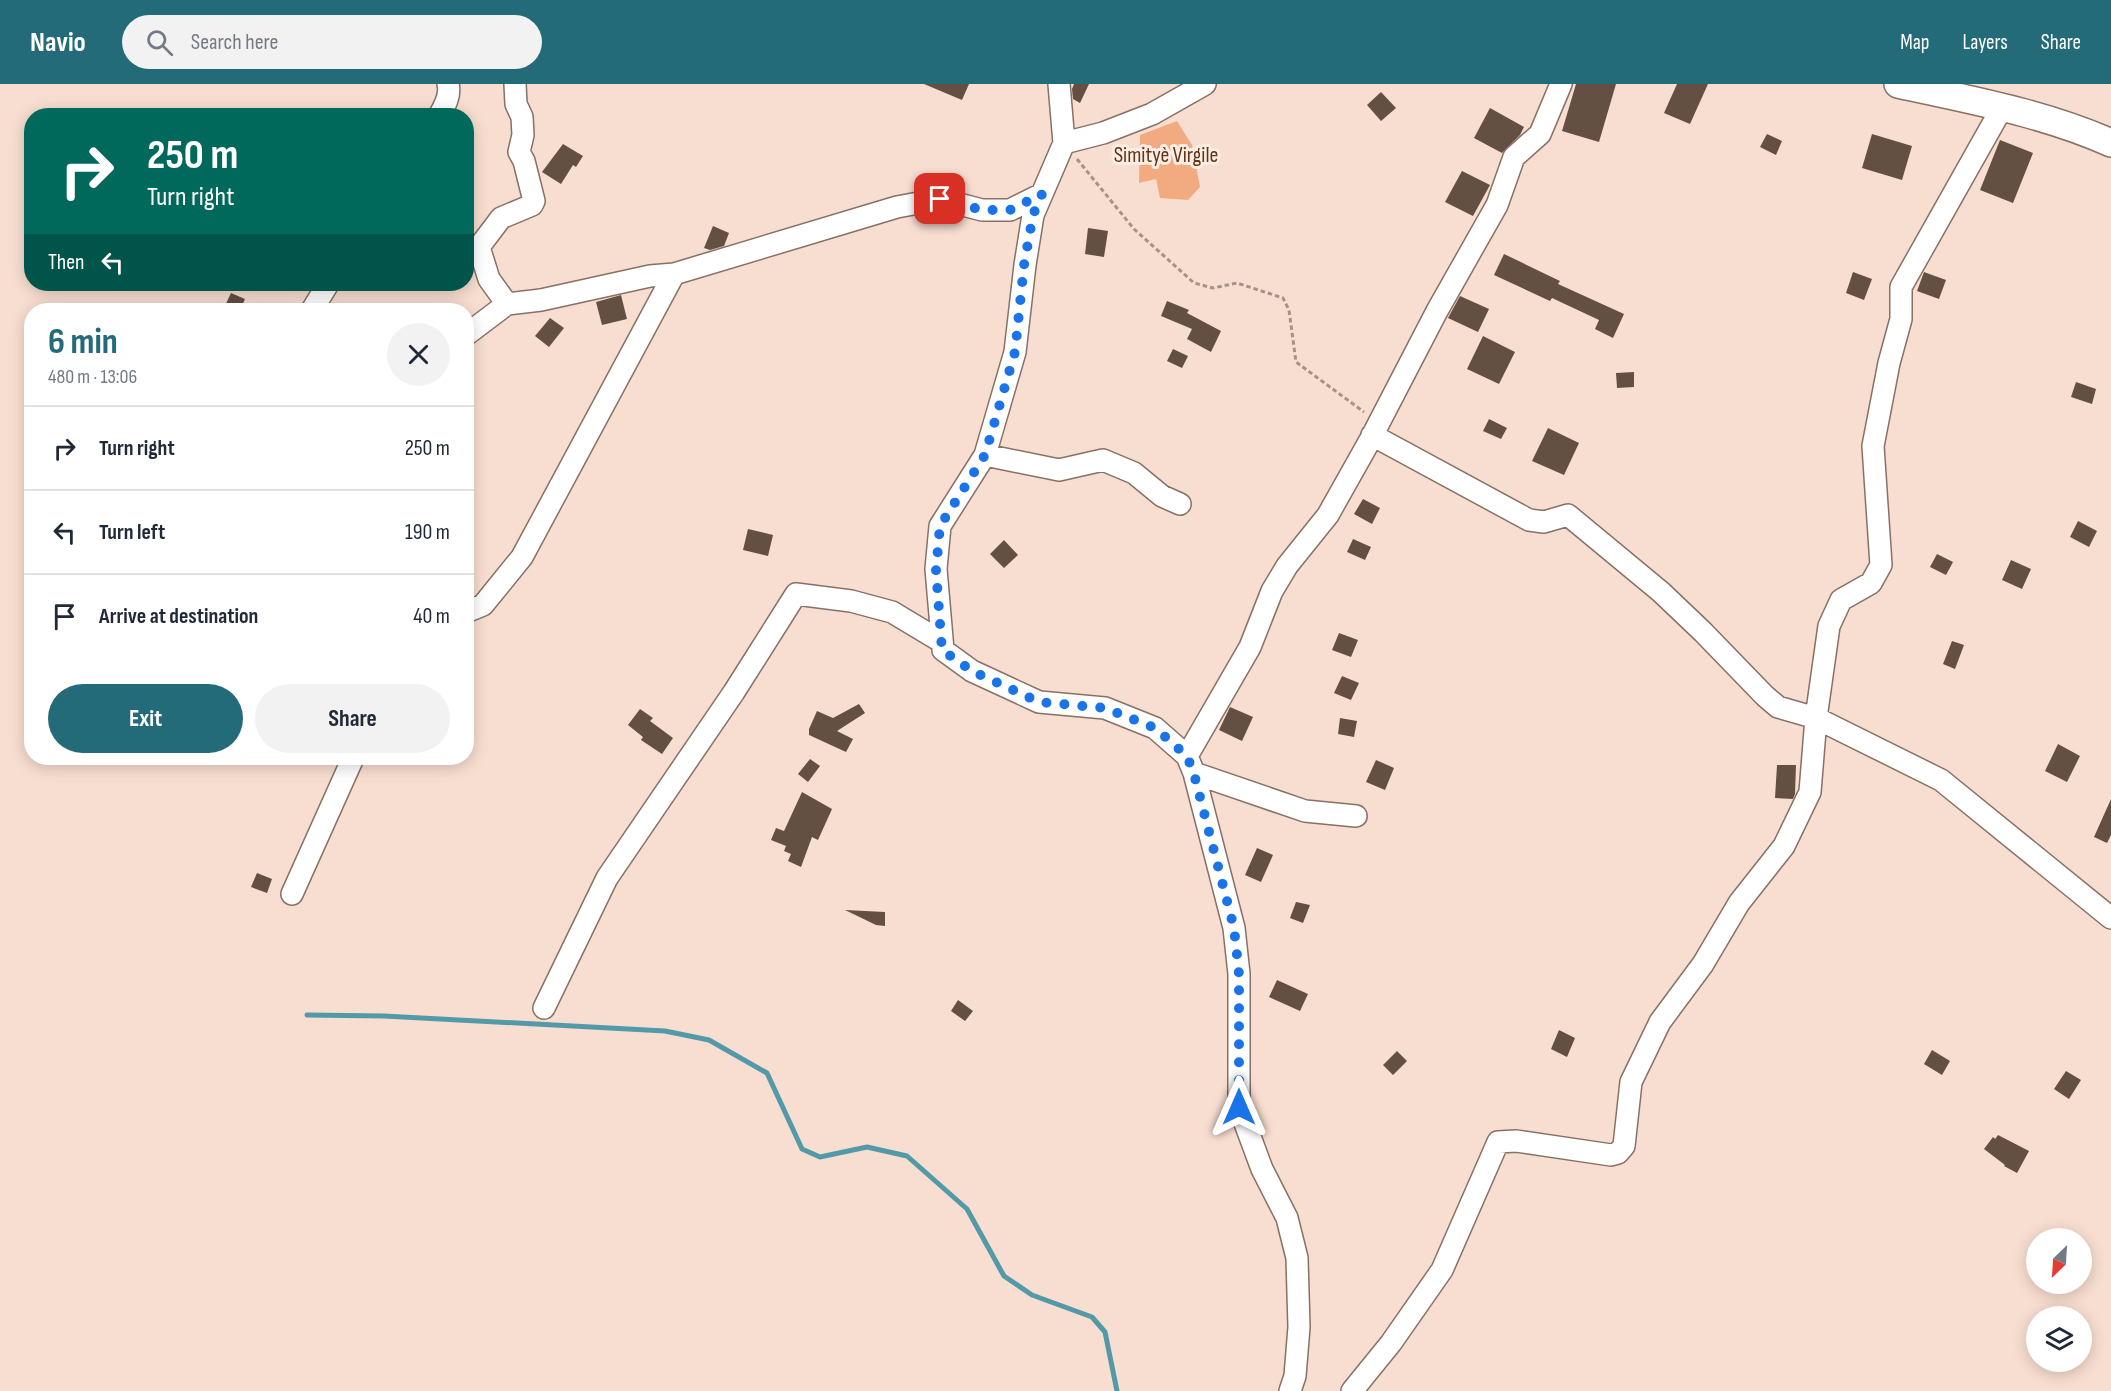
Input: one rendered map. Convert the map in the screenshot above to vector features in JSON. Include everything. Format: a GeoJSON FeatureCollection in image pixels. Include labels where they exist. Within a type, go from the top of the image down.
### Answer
{"type":"FeatureCollection","features":[{"type":"Feature","properties":{"kind":"main road"},"geometry":{"type":"LineString","coordinates":[[1898,84],[2003,106],[2083,131],[2111,143]]}},
{"type":"Feature","properties":{"kind":"street"},"geometry":{"type":"LineString","coordinates":[[444,108],[450,91],[448,84]]}},
{"type":"Feature","properties":{"kind":"street"},"geometry":{"type":"LineString","coordinates":[[507,304],[489,279],[479,248],[501,218],[532,206],[534,201],[524,161],[519,152],[523,135],[522,117],[516,104],[515,84]]}},
{"type":"Feature","properties":{"kind":"street"},"geometry":{"type":"LineString","coordinates":[[1059,84],[1064,143],[1033,215],[1024,265],[1015,352],[985,455],[940,526],[936,570],[942,650],[972,671],[1039,702],[1105,708],[1155,728],[1190,765],[1305,812],[1356,816]]}},
{"type":"Feature","properties":{"kind":"street"},"geometry":{"type":"LineString","coordinates":[[1064,143],[1103,133],[1152,114],[1205,84]]}},
{"type":"Feature","properties":{"kind":"street"},"geometry":{"type":"LineString","coordinates":[[1290,1391],[1295,1376],[1299,1327],[1297,1258],[1287,1218],[1262,1169],[1239,1107],[1239,974],[1234,928],[1190,765],[1250,647],[1272,591],[1287,566],[1328,515],[1437,311],[1497,205],[1515,157],[1540,134],[1561,84]]}},
{"type":"Feature","properties":{"kind":"street"},"geometry":{"type":"LineString","coordinates":[[1352,1391],[1391,1343],[1442,1270],[1498,1142],[1516,1141],[1611,1155],[1618,1153],[1623,1146],[1631,1082],[1660,1022],[1703,964],[1739,903],[1784,846],[1810,792],[1816,718],[1828,627],[1841,600],[1870,583],[1881,565],[1873,446],[1889,363],[1901,319],[1901,287],[2003,106]]}},
{"type":"Feature","properties":{"kind":"street"},"geometry":{"type":"LineString","coordinates":[[474,329],[507,304],[541,300],[650,276],[674,274],[897,207],[940,199],[982,210],[1010,210],[1042,194]]}},
{"type":"Feature","properties":{"kind":"street"},"geometry":{"type":"LineString","coordinates":[[474,609],[483,605],[522,557],[674,274]]}},
{"type":"Feature","properties":{"kind":"street"},"geometry":{"type":"LineString","coordinates":[[1371,438],[1529,520],[1544,522],[1568,515],[1669,600],[1778,707],[1816,718],[1941,780],[2111,918]]}},
{"type":"Feature","properties":{"kind":"street"},"geometry":{"type":"LineString","coordinates":[[985,455],[1059,470],[1103,460],[1134,473],[1162,496],[1180,504]]}},
{"type":"Feature","properties":{"kind":"street"},"geometry":{"type":"LineString","coordinates":[[544,1008],[607,878],[734,692],[796,594],[851,601],[892,612],[942,642]]}},
{"type":"Feature","properties":{"kind":"street"},"geometry":{"type":"LineString","coordinates":[[292,894],[349,765]]}},
{"type":"Feature","properties":{"kind":"path"},"geometry":{"type":"LineString","coordinates":[[1064,143],[1134,229],[1194,283],[1213,288],[1237,284],[1283,298],[1289,310],[1296,362],[1368,414],[1371,438]]}},
{"type":"Feature","properties":{"kind":"green space","name":"Simityè Virgile"},"geometry":{"type":"Polygon","coordinates":[[[1177,121],[1192,145],[1200,187],[1188,200],[1160,198],[1156,179],[1139,183],[1140,135],[1177,121]]]}},
{"type":"Feature","properties":{"kind":"building"},"geometry":{"type":"Polygon","coordinates":[[[924,84],[969,84],[962,100],[924,84]]]}},
{"type":"Feature","properties":{"kind":"building"},"geometry":{"type":"Polygon","coordinates":[[[1074,84],[1089,84],[1080,103],[1073,99],[1074,84]]]}},
{"type":"Feature","properties":{"kind":"building"},"geometry":{"type":"Polygon","coordinates":[[[1576,84],[1616,84],[1599,142],[1562,131],[1576,84]]]}},
{"type":"Feature","properties":{"kind":"building"},"geometry":{"type":"Polygon","coordinates":[[[1677,84],[1708,84],[1690,124],[1664,113],[1677,84]]]}},
{"type":"Feature","properties":{"kind":"building"},"geometry":{"type":"Polygon","coordinates":[[[1381,92],[1396,108],[1381,121],[1367,105],[1381,92]]]}},
{"type":"Feature","properties":{"kind":"building"},"geometry":{"type":"Polygon","coordinates":[[[1490,108],[1524,127],[1520,135],[1502,153],[1474,138],[1490,108]]]}},
{"type":"Feature","properties":{"kind":"building"},"geometry":{"type":"Polygon","coordinates":[[[1767,134],[1782,141],[1776,155],[1760,147],[1767,134]]]}},
{"type":"Feature","properties":{"kind":"building"},"geometry":{"type":"Polygon","coordinates":[[[1872,134],[1912,146],[1902,180],[1862,168],[1872,134]]]}},
{"type":"Feature","properties":{"kind":"building"},"geometry":{"type":"Polygon","coordinates":[[[2000,140],[2033,153],[2013,203],[1980,190],[2000,140]]]}},
{"type":"Feature","properties":{"kind":"building"},"geometry":{"type":"Polygon","coordinates":[[[563,144],[583,156],[576,167],[573,165],[561,184],[542,172],[563,144]]]}},
{"type":"Feature","properties":{"kind":"building"},"geometry":{"type":"Polygon","coordinates":[[[1462,171],[1490,185],[1473,216],[1445,202],[1462,171]]]}},
{"type":"Feature","properties":{"kind":"building"},"geometry":{"type":"Polygon","coordinates":[[[713,226],[729,233],[724,246],[710,250],[704,248],[713,226]]]}},
{"type":"Feature","properties":{"kind":"building"},"geometry":{"type":"Polygon","coordinates":[[[1088,228],[1108,231],[1104,257],[1085,254],[1088,228]]]}},
{"type":"Feature","properties":{"kind":"building"},"geometry":{"type":"Polygon","coordinates":[[[1504,254],[1560,281],[1558,284],[1624,314],[1613,338],[1595,329],[1599,320],[1552,298],[1550,301],[1494,275],[1504,254]]]}},
{"type":"Feature","properties":{"kind":"building"},"geometry":{"type":"Polygon","coordinates":[[[1853,272],[1872,279],[1864,300],[1846,293],[1853,272]]]}},
{"type":"Feature","properties":{"kind":"building"},"geometry":{"type":"Polygon","coordinates":[[[1924,272],[1946,280],[1939,299],[1917,291],[1924,272]]]}},
{"type":"Feature","properties":{"kind":"building"},"geometry":{"type":"Polygon","coordinates":[[[231,293],[245,299],[243,303],[226,303],[231,293]]]}},
{"type":"Feature","properties":{"kind":"building"},"geometry":{"type":"Polygon","coordinates":[[[621,295],[627,319],[602,325],[596,302],[621,295]]]}},
{"type":"Feature","properties":{"kind":"building"},"geometry":{"type":"Polygon","coordinates":[[[1460,296],[1489,309],[1478,332],[1448,318],[1460,296]]]}},
{"type":"Feature","properties":{"kind":"building"},"geometry":{"type":"Polygon","coordinates":[[[1167,301],[1189,310],[1187,313],[1221,331],[1211,352],[1187,339],[1192,329],[1161,316],[1167,301]]]}},
{"type":"Feature","properties":{"kind":"building"},"geometry":{"type":"Polygon","coordinates":[[[550,318],[564,328],[549,347],[535,336],[550,318]]]}},
{"type":"Feature","properties":{"kind":"building"},"geometry":{"type":"Polygon","coordinates":[[[1483,336],[1515,352],[1499,384],[1467,369],[1483,336]]]}},
{"type":"Feature","properties":{"kind":"building"},"geometry":{"type":"Polygon","coordinates":[[[1173,349],[1188,356],[1182,368],[1167,361],[1173,349]]]}},
{"type":"Feature","properties":{"kind":"building"},"geometry":{"type":"Polygon","coordinates":[[[1634,372],[1634,387],[1617,388],[1616,373],[1634,372]]]}},
{"type":"Feature","properties":{"kind":"building"},"geometry":{"type":"Polygon","coordinates":[[[2076,382],[2096,389],[2092,404],[2071,397],[2076,382]]]}},
{"type":"Feature","properties":{"kind":"building"},"geometry":{"type":"Polygon","coordinates":[[[1489,419],[1507,428],[1501,439],[1483,431],[1489,419]]]}},
{"type":"Feature","properties":{"kind":"building"},"geometry":{"type":"Polygon","coordinates":[[[1548,428],[1579,443],[1564,475],[1532,461],[1548,428]]]}},
{"type":"Feature","properties":{"kind":"building"},"geometry":{"type":"Polygon","coordinates":[[[1363,499],[1380,508],[1372,524],[1354,514],[1363,499]]]}},
{"type":"Feature","properties":{"kind":"building"},"geometry":{"type":"Polygon","coordinates":[[[2078,521],[2097,531],[2089,547],[2070,537],[2078,521]]]}},
{"type":"Feature","properties":{"kind":"building"},"geometry":{"type":"Polygon","coordinates":[[[748,529],[773,535],[768,556],[743,550],[748,529]]]}},
{"type":"Feature","properties":{"kind":"building"},"geometry":{"type":"Polygon","coordinates":[[[1353,539],[1371,547],[1365,560],[1347,552],[1353,539]]]}},
{"type":"Feature","properties":{"kind":"building"},"geometry":{"type":"Polygon","coordinates":[[[1004,540],[1018,555],[1004,568],[990,554],[1004,540]]]}},
{"type":"Feature","properties":{"kind":"building"},"geometry":{"type":"Polygon","coordinates":[[[1937,554],[1953,562],[1946,575],[1930,567],[1937,554]]]}},
{"type":"Feature","properties":{"kind":"building"},"geometry":{"type":"Polygon","coordinates":[[[2011,560],[2031,569],[2022,589],[2002,580],[2011,560]]]}},
{"type":"Feature","properties":{"kind":"building"},"geometry":{"type":"Polygon","coordinates":[[[1339,633],[1358,640],[1351,657],[1332,650],[1339,633]]]}},
{"type":"Feature","properties":{"kind":"building"},"geometry":{"type":"Polygon","coordinates":[[[1952,641],[1964,645],[1955,669],[1943,664],[1952,641]]]}},
{"type":"Feature","properties":{"kind":"building"},"geometry":{"type":"Polygon","coordinates":[[[1342,676],[1359,683],[1351,700],[1334,693],[1342,676]]]}},
{"type":"Feature","properties":{"kind":"building"},"geometry":{"type":"Polygon","coordinates":[[[859,704],[865,713],[837,731],[853,739],[846,752],[809,735],[809,729],[817,711],[833,718],[859,704]]]}},
{"type":"Feature","properties":{"kind":"building"},"geometry":{"type":"Polygon","coordinates":[[[1230,707],[1253,717],[1242,741],[1219,730],[1230,707]]]}},
{"type":"Feature","properties":{"kind":"building"},"geometry":{"type":"Polygon","coordinates":[[[640,709],[653,718],[650,721],[673,738],[662,754],[641,740],[643,737],[628,725],[640,709]]]}},
{"type":"Feature","properties":{"kind":"building"},"geometry":{"type":"Polygon","coordinates":[[[1340,718],[1357,721],[1354,737],[1338,734],[1340,718]]]}},
{"type":"Feature","properties":{"kind":"building"},"geometry":{"type":"Polygon","coordinates":[[[2058,744],[2080,756],[2067,782],[2045,771],[2058,744]]]}},
{"type":"Feature","properties":{"kind":"building"},"geometry":{"type":"Polygon","coordinates":[[[810,759],[820,766],[808,782],[798,774],[810,759]]]}},
{"type":"Feature","properties":{"kind":"building"},"geometry":{"type":"Polygon","coordinates":[[[1376,760],[1394,768],[1385,790],[1366,782],[1376,760]]]}},
{"type":"Feature","properties":{"kind":"building"},"geometry":{"type":"Polygon","coordinates":[[[1777,765],[1796,765],[1793,799],[1775,798],[1777,765]]]}},
{"type":"Feature","properties":{"kind":"building"},"geometry":{"type":"Polygon","coordinates":[[[802,792],[832,809],[818,840],[812,837],[801,867],[788,861],[791,854],[784,851],[786,846],[771,840],[776,828],[784,831],[802,792]]]}},
{"type":"Feature","properties":{"kind":"building"},"geometry":{"type":"Polygon","coordinates":[[[2111,799],[2111,835],[2107,843],[2094,837],[2111,799]]]}},
{"type":"Feature","properties":{"kind":"building"},"geometry":{"type":"Polygon","coordinates":[[[1257,848],[1273,855],[1261,882],[1245,875],[1257,848]]]}},
{"type":"Feature","properties":{"kind":"building"},"geometry":{"type":"Polygon","coordinates":[[[257,873],[272,879],[267,893],[251,887],[257,873]]]}},
{"type":"Feature","properties":{"kind":"building"},"geometry":{"type":"Polygon","coordinates":[[[1296,902],[1310,905],[1303,923],[1290,918],[1296,902]]]}},
{"type":"Feature","properties":{"kind":"building"},"geometry":{"type":"Polygon","coordinates":[[[845,910],[885,912],[885,926],[876,925],[845,910]]]}},
{"type":"Feature","properties":{"kind":"building"},"geometry":{"type":"Polygon","coordinates":[[[1277,980],[1308,994],[1300,1011],[1269,997],[1277,980]]]}},
{"type":"Feature","properties":{"kind":"building"},"geometry":{"type":"Polygon","coordinates":[[[958,1000],[973,1011],[965,1021],[951,1011],[958,1000]]]}},
{"type":"Feature","properties":{"kind":"building"},"geometry":{"type":"Polygon","coordinates":[[[1559,1030],[1575,1038],[1567,1057],[1551,1049],[1559,1030]]]}},
{"type":"Feature","properties":{"kind":"building"},"geometry":{"type":"Polygon","coordinates":[[[1932,1050],[1950,1061],[1942,1075],[1924,1064],[1932,1050]]]}},
{"type":"Feature","properties":{"kind":"building"},"geometry":{"type":"Polygon","coordinates":[[[1397,1051],[1407,1061],[1393,1075],[1383,1065],[1397,1051]]]}},
{"type":"Feature","properties":{"kind":"building"},"geometry":{"type":"Polygon","coordinates":[[[2066,1071],[2081,1080],[2069,1099],[2054,1089],[2066,1071]]]}},
{"type":"Feature","properties":{"kind":"building"},"geometry":{"type":"Polygon","coordinates":[[[1998,1135],[2029,1151],[2017,1173],[2004,1166],[1984,1149],[1993,1137],[1995,1139],[1998,1135]]]}},
{"type":"Feature","properties":{"kind":"waterway"},"geometry":{"type":"LineString","coordinates":[[307,1015],[384,1016],[665,1031],[709,1040],[767,1073],[802,1149],[820,1157],[867,1147],[907,1156],[967,1209],[1004,1276],[1032,1295],[1092,1317],[1105,1332],[1117,1391]]}},
{"type":"Feature","properties":{"kind":"route"},"geometry":{"type":"LineString","coordinates":[[940,199],[982,210],[1010,210],[1042,194],[1033,215],[1024,265],[1015,352],[985,455],[940,526],[936,570],[942,650],[972,671],[1039,702],[1105,708],[1155,728],[1187,756],[1194,774],[1234,928],[1239,974],[1239,1107]]}}]}
